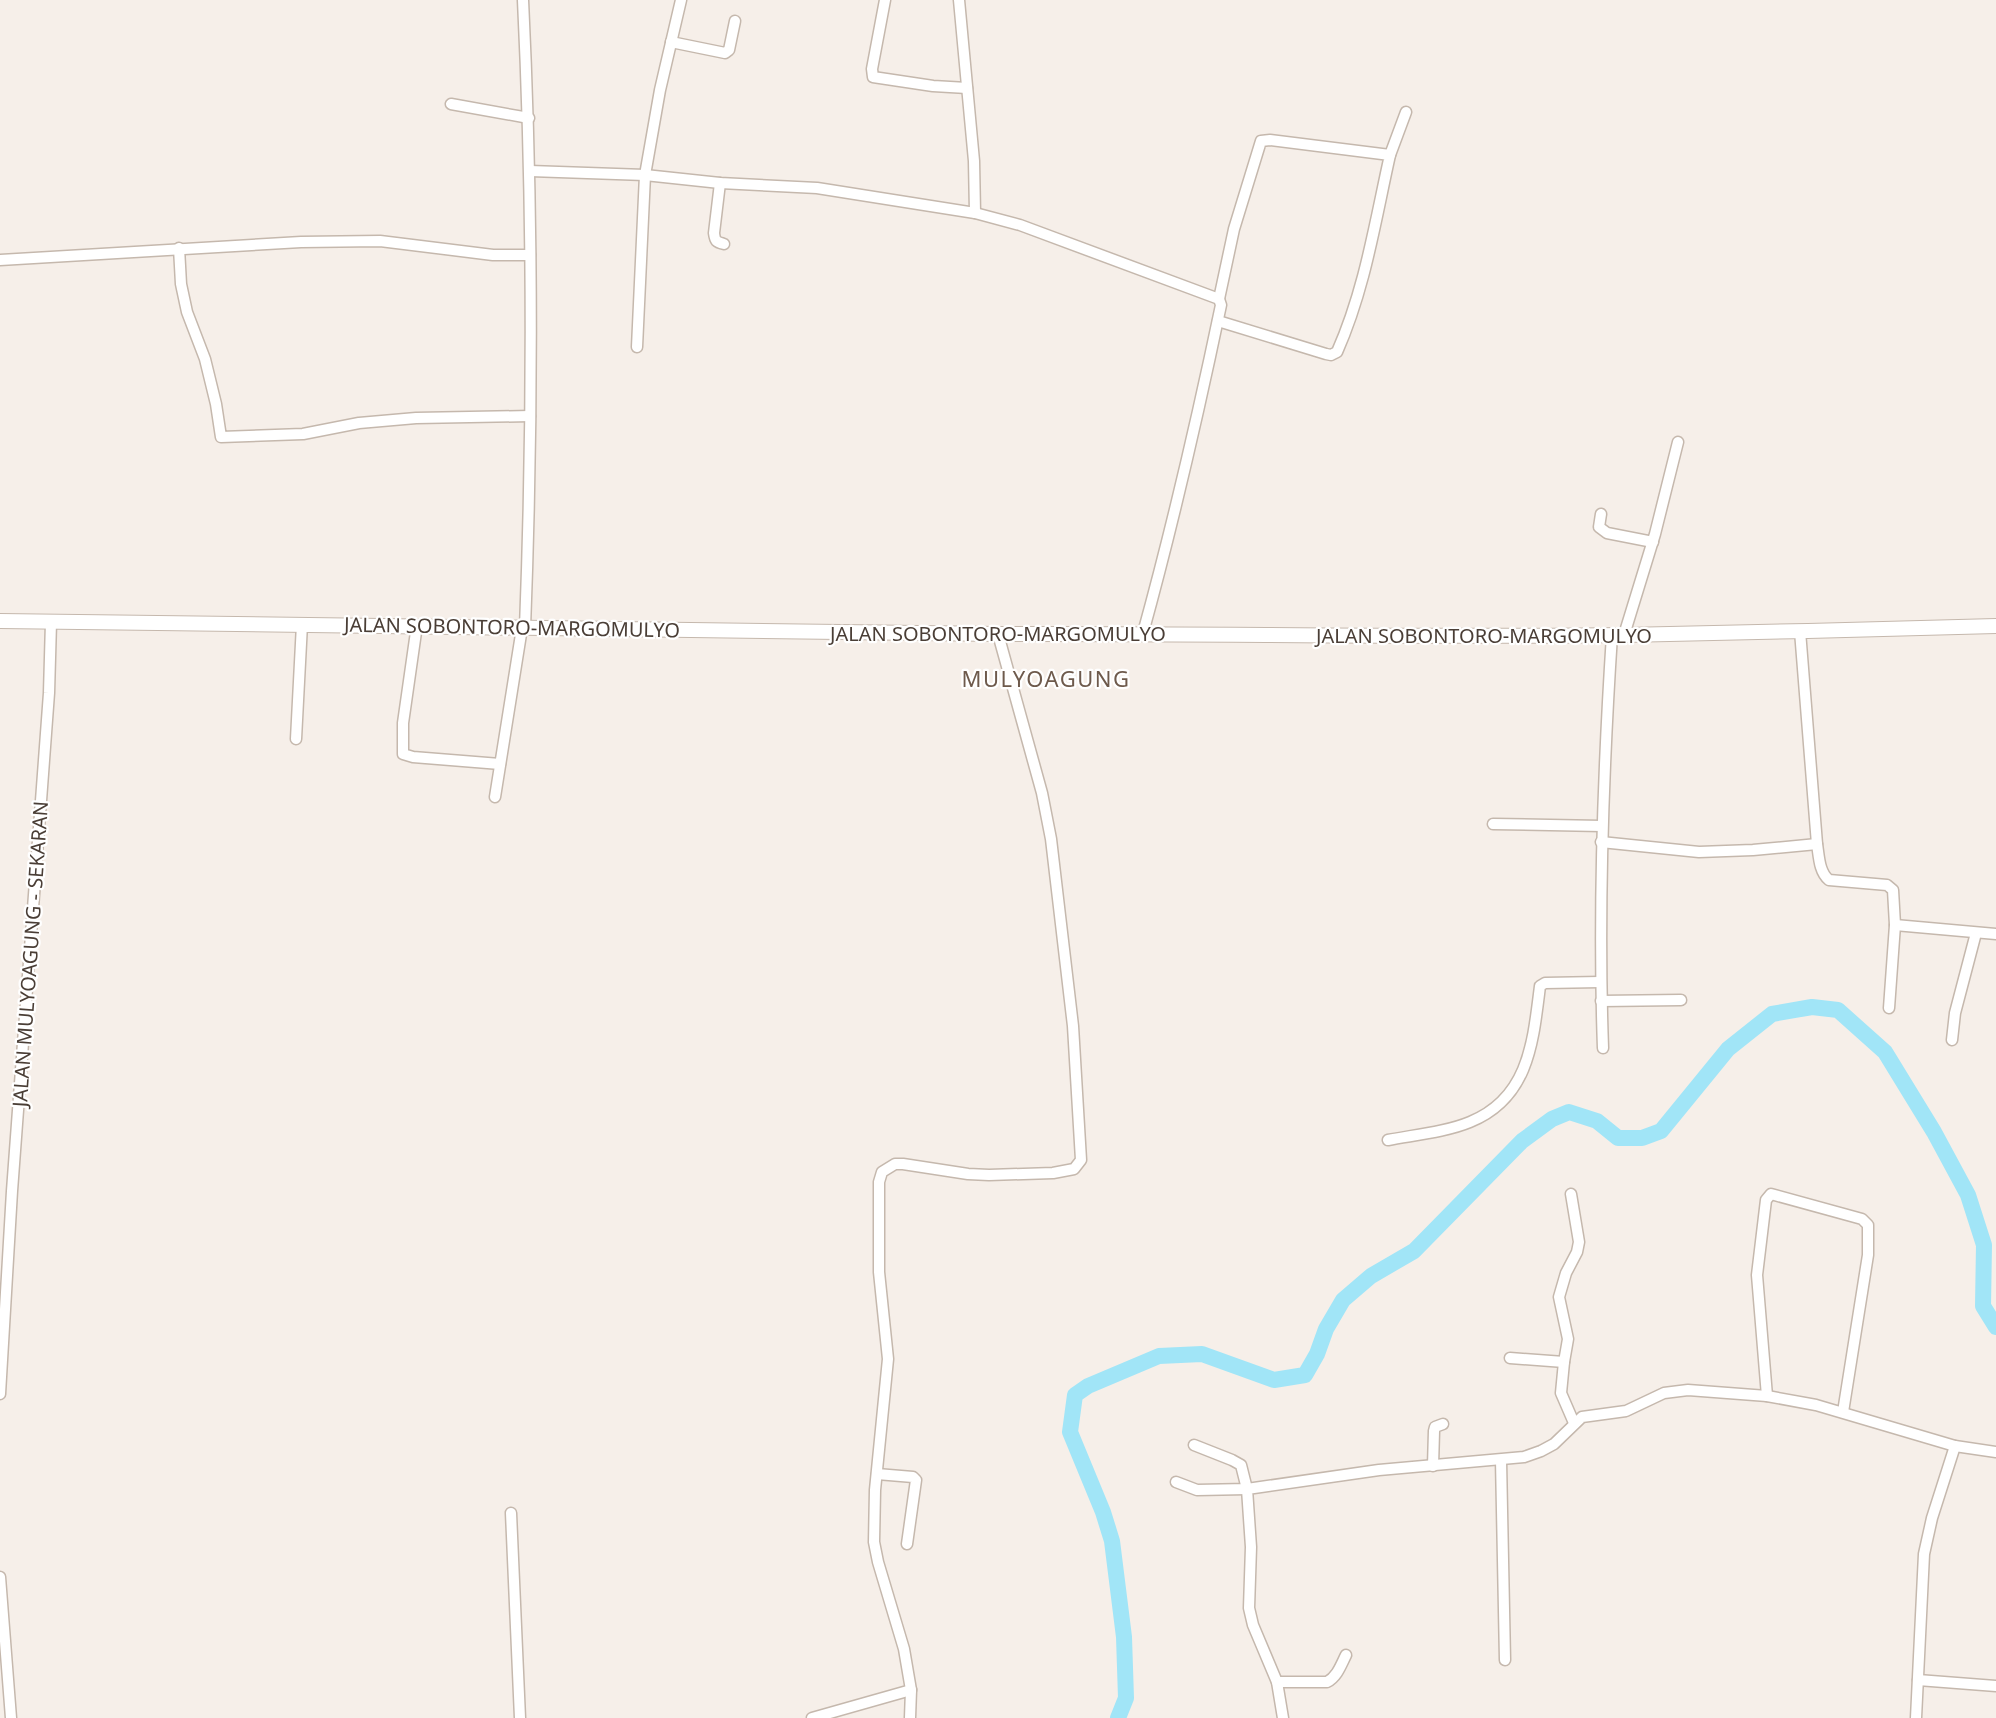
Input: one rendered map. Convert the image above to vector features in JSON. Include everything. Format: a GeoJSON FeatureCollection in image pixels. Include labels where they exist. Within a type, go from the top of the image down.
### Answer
{"type":"FeatureCollection","features":[{"type":"Feature","properties":{"kind":"street"},"geometry":{"type":"LineString","coordinates":[[495,797],[524,628],[530,416],[530,171],[523,0]]}},
{"type":"Feature","properties":{"kind":"street"},"geometry":{"type":"LineString","coordinates":[[637,347],[645,176],[660,90],[681,0]]}},
{"type":"Feature","properties":{"kind":"street"},"geometry":{"type":"LineString","coordinates":[[885,0],[872,69],[873,77],[933,86],[967,88]]}},
{"type":"Feature","properties":{"kind":"street"},"geometry":{"type":"LineString","coordinates":[[959,0],[974,161],[975,213]]}},
{"type":"Feature","properties":{"kind":"street"},"geometry":{"type":"LineString","coordinates":[[671,42],[725,53],[729,50],[735,21]]}},
{"type":"Feature","properties":{"kind":"street"},"geometry":{"type":"LineString","coordinates":[[451,104],[529,118]]}},
{"type":"Feature","properties":{"kind":"street"},"geometry":{"type":"LineString","coordinates":[[1218,321],[1326,354],[1331,355],[1337,352],[1350,324],[1368,264],[1390,155],[1406,112]]}},
{"type":"Feature","properties":{"kind":"street"},"geometry":{"type":"LineString","coordinates":[[1143,633],[1170,533],[1218,321],[1221,305],[1219,299],[1234,229],[1261,141],[1270,140],[1390,155]]}},
{"type":"Feature","properties":{"kind":"street"},"geometry":{"type":"LineString","coordinates":[[530,171],[645,176],[817,188],[975,213],[1020,225],[1219,299]]}},
{"type":"Feature","properties":{"kind":"street"},"geometry":{"type":"LineString","coordinates":[[720,183],[714,233],[715,240],[724,244]]}},
{"type":"Feature","properties":{"kind":"street"},"geometry":{"type":"LineString","coordinates":[[0,260],[278,242],[380,242],[493,255],[530,255]]}},
{"type":"Feature","properties":{"kind":"street"},"geometry":{"type":"LineString","coordinates":[[179,248],[181,284],[187,312],[205,358],[221,436],[303,434],[359,423],[416,418],[530,416]]}},
{"type":"Feature","properties":{"kind":"street"},"geometry":{"type":"LineString","coordinates":[[1603,1048],[1600,982],[1601,842],[1618,635],[1653,542],[1678,442]]}},
{"type":"Feature","properties":{"kind":"street"},"geometry":{"type":"LineString","coordinates":[[1601,514],[1599,527],[1607,533],[1653,542]]}},
{"type":"Feature","properties":{"kind":"street","name":"JALAN SOBONTORO-MARGOMULYO"},"geometry":{"type":"LineString","coordinates":[[0,621],[998,634],[1381,636],[1618,635],[1996,626]]}},
{"type":"Feature","properties":{"kind":"street","name":"JALAN MULYOAGUNG - SEKARAN"},"geometry":{"type":"LineString","coordinates":[[0,1394],[12,1191],[49,693],[51,622]]}},
{"type":"Feature","properties":{"kind":"street"},"geometry":{"type":"LineString","coordinates":[[296,739],[302,624]]}},
{"type":"Feature","properties":{"kind":"street"},"geometry":{"type":"LineString","coordinates":[[417,625],[403,723],[403,754],[413,757],[500,764]]}},
{"type":"Feature","properties":{"kind":"street"},"geometry":{"type":"LineString","coordinates":[[1800,631],[1821,869],[1829,880],[1887,885],[1893,890],[1896,925],[1889,1008]]}},
{"type":"Feature","properties":{"kind":"street"},"geometry":{"type":"LineString","coordinates":[[910,1718],[911,1690],[904,1649],[875,1552],[873,1526],[888,1359],[879,1262],[879,1182],[882,1172],[895,1164],[903,1164],[968,1174],[1053,1173],[1074,1169],[1081,1160],[1073,1026],[1051,839],[1042,793],[998,634]]}},
{"type":"Feature","properties":{"kind":"street"},"geometry":{"type":"LineString","coordinates":[[1493,824],[1602,826]]}},
{"type":"Feature","properties":{"kind":"street"},"geometry":{"type":"LineString","coordinates":[[1601,842],[1699,852],[1817,844]]}},
{"type":"Feature","properties":{"kind":"street"},"geometry":{"type":"LineString","coordinates":[[1896,925],[1996,934]]}},
{"type":"Feature","properties":{"kind":"street"},"geometry":{"type":"LineString","coordinates":[[1952,1040],[1955,1013],[1976,933]]}},
{"type":"Feature","properties":{"kind":"street"},"geometry":{"type":"LineString","coordinates":[[1388,1140],[1468,1123],[1485,1115],[1506,1098],[1520,1079],[1533,1039],[1540,986],[1545,983],[1600,982]]}},
{"type":"Feature","properties":{"kind":"street"},"geometry":{"type":"LineString","coordinates":[[1601,1001],[1681,1000]]}},
{"type":"Feature","properties":{"kind":"street"},"geometry":{"type":"LineString","coordinates":[[1572,1194],[1579,1242],[1559,1296],[1568,1339],[1561,1393],[1574,1423]]}},
{"type":"Feature","properties":{"kind":"street"},"geometry":{"type":"LineString","coordinates":[[1767,1396],[1756,1275],[1766,1200],[1771,1194],[1864,1220],[1868,1226],[1868,1255],[1843,1412]]}},
{"type":"Feature","properties":{"kind":"street"},"geometry":{"type":"LineString","coordinates":[[1510,1358],[1564,1362]]}},
{"type":"Feature","properties":{"kind":"street"},"geometry":{"type":"LineString","coordinates":[[1176,1482],[1197,1490],[1247,1489],[1379,1470],[1524,1457],[1541,1451],[1564,1436],[1574,1423],[1588,1415],[1632,1409],[1671,1391],[1689,1390],[1767,1396],[1843,1412],[1955,1446],[1996,1452]]}},
{"type":"Feature","properties":{"kind":"street"},"geometry":{"type":"LineString","coordinates":[[1433,1466],[1434,1428],[1443,1424]]}},
{"type":"Feature","properties":{"kind":"street"},"geometry":{"type":"LineString","coordinates":[[1194,1445],[1241,1465],[1247,1489],[1251,1547],[1249,1608],[1252,1625],[1277,1682],[1283,1718]]}},
{"type":"Feature","properties":{"kind":"street"},"geometry":{"type":"LineString","coordinates":[[1916,1718],[1924,1554],[1932,1518],[1955,1446]]}},
{"type":"Feature","properties":{"kind":"street"},"geometry":{"type":"LineString","coordinates":[[1501,1460],[1506,1660]]}},
{"type":"Feature","properties":{"kind":"street"},"geometry":{"type":"LineString","coordinates":[[876,1474],[913,1477],[916,1480],[906,1544]]}},
{"type":"Feature","properties":{"kind":"street"},"geometry":{"type":"LineString","coordinates":[[511,1513],[520,1718]]}},
{"type":"Feature","properties":{"kind":"street"},"geometry":{"type":"LineString","coordinates":[[0,1577],[11,1718]]}},
{"type":"Feature","properties":{"kind":"street"},"geometry":{"type":"LineString","coordinates":[[1277,1682],[1329,1681],[1346,1655]]}},
{"type":"Feature","properties":{"kind":"street"},"geometry":{"type":"LineString","coordinates":[[1918,1680],[1996,1686]]}},
{"type":"Feature","properties":{"kind":"street"},"geometry":{"type":"LineString","coordinates":[[812,1718],[911,1690]]}},
{"type":"Feature","properties":{"kind":"waterway"},"geometry":{"type":"LineString","coordinates":[[1118,1718],[1126,1698],[1124,1637],[1112,1541],[1103,1512],[1070,1432],[1075,1395],[1088,1386],[1159,1356],[1202,1354],[1274,1380],[1305,1375],[1317,1354],[1326,1329],[1343,1300],[1371,1276],[1414,1251],[1522,1141],[1552,1119],[1569,1112],[1597,1121],[1618,1138],[1642,1138],[1661,1131],[1728,1049],[1772,1014],[1812,1007],[1838,1010],[1885,1052],[1934,1132],[1968,1195],[1984,1245],[1983,1306],[1996,1327]]}},
{"type":"Feature","properties":{"kind":"district","name":"MULYOAGUNG"},"geometry":{"type":"Point","coordinates":[1046,678]}}]}
